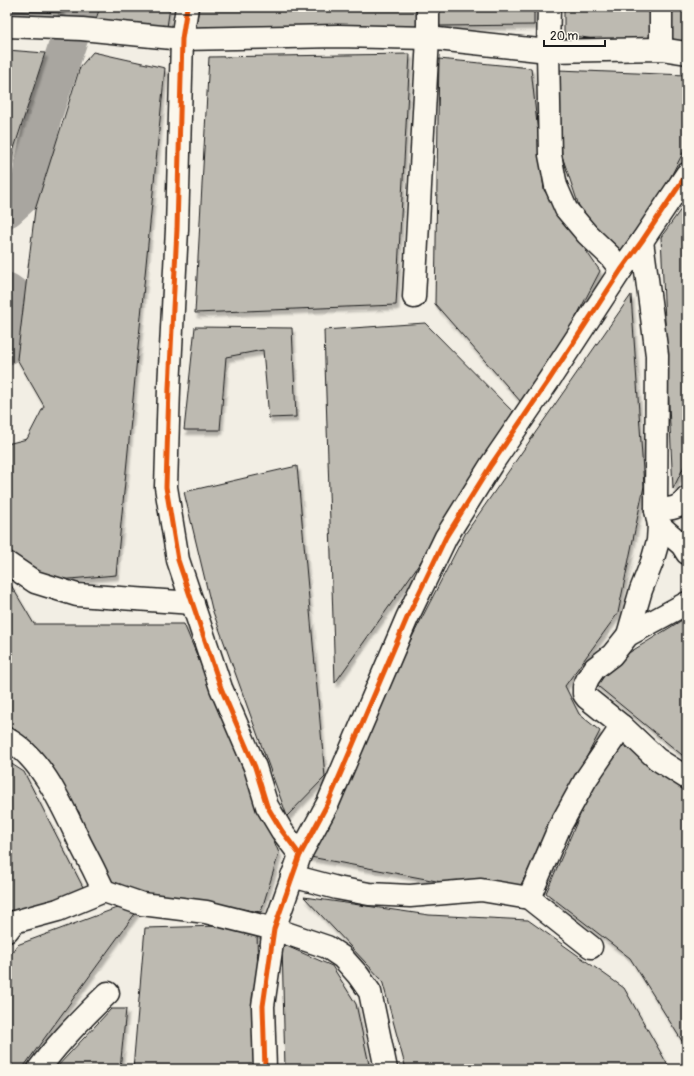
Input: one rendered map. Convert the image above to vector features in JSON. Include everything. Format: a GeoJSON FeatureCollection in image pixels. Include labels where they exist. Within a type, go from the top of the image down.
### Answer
{"type":"FeatureCollection","features":[{"type":"Feature","properties":{"kind":"street"},"geometry":{"type":"LineString","coordinates":[[187,7],[182,39],[178,229],[168,388],[166,487],[178,560],[220,688],[254,767],[266,806],[300,855]]}},
{"type":"Feature","properties":{"kind":"street"},"geometry":{"type":"LineString","coordinates":[[414,297],[428,38],[428,7]]}},
{"type":"Feature","properties":{"kind":"street"},"geometry":{"type":"LineString","coordinates":[[549,7],[548,51],[550,155],[556,186],[566,209],[587,234],[610,256],[621,270]]}},
{"type":"Feature","properties":{"kind":"street"},"geometry":{"type":"LineString","coordinates":[[661,7],[661,49]]}},
{"type":"Feature","properties":{"kind":"street"},"geometry":{"type":"LineString","coordinates":[[7,26],[82,29],[182,39],[338,36],[428,38],[548,51],[661,49],[687,53]]}},
{"type":"Feature","properties":{"kind":"street"},"geometry":{"type":"LineString","coordinates":[[265,1069],[263,1006],[274,929],[300,855],[328,803],[407,618],[446,537],[491,465],[687,174]]}},
{"type":"Feature","properties":{"kind":"street"},"geometry":{"type":"LineString","coordinates":[[642,241],[657,355],[658,542],[641,590],[628,635],[612,655],[595,668],[584,686],[584,694],[622,726],[656,758],[687,778]]}},
{"type":"Feature","properties":{"kind":"street"},"geometry":{"type":"LineString","coordinates":[[658,517],[683,504],[687,498]]}},
{"type":"Feature","properties":{"kind":"street"},"geometry":{"type":"LineString","coordinates":[[658,517],[687,553]]}},
{"type":"Feature","properties":{"kind":"street"},"geometry":{"type":"LineString","coordinates":[[7,563],[35,582],[77,595],[193,603]]}},
{"type":"Feature","properties":{"kind":"street"},"geometry":{"type":"LineString","coordinates":[[628,635],[687,603]]}},
{"type":"Feature","properties":{"kind":"street"},"geometry":{"type":"LineString","coordinates":[[529,898],[560,826],[586,779],[622,726]]}},
{"type":"Feature","properties":{"kind":"street"},"geometry":{"type":"LineString","coordinates":[[7,739],[18,745],[32,759],[51,787],[104,891]]}},
{"type":"Feature","properties":{"kind":"street"},"geometry":{"type":"LineString","coordinates":[[292,876],[337,888],[369,894],[410,896],[481,890],[529,898],[591,947]]}},
{"type":"Feature","properties":{"kind":"street"},"geometry":{"type":"LineString","coordinates":[[9,920],[58,910],[104,891],[142,904],[206,912],[274,929],[327,947],[342,957],[358,975],[370,992],[386,1069]]}},
{"type":"Feature","properties":{"kind":"street"},"geometry":{"type":"LineString","coordinates":[[39,1069],[66,1034],[108,993]]}},
{"type":"Feature","properties":{"kind":"building"},"geometry":{"type":"Polygon","coordinates":[[[7,7],[62,7],[61,13],[7,11],[7,7]]]}},
{"type":"Feature","properties":{"kind":"building"},"geometry":{"type":"Polygon","coordinates":[[[100,7],[170,7],[167,27],[96,19],[100,7]]]}},
{"type":"Feature","properties":{"kind":"building"},"geometry":{"type":"Polygon","coordinates":[[[199,7],[427,7],[428,26],[194,39],[199,7]]]}},
{"type":"Feature","properties":{"kind":"building"},"geometry":{"type":"Polygon","coordinates":[[[440,7],[534,7],[534,25],[439,26],[440,7]]]}},
{"type":"Feature","properties":{"kind":"building"},"geometry":{"type":"Polygon","coordinates":[[[564,7],[653,7],[651,49],[564,34],[564,7]]]}},
{"type":"Feature","properties":{"kind":"building"},"geometry":{"type":"Polygon","coordinates":[[[672,7],[687,7],[687,50],[670,50],[672,7]]]}},
{"type":"Feature","properties":{"kind":"building"},"geometry":{"type":"Polygon","coordinates":[[[7,50],[45,53],[7,170],[7,50]]]}},
{"type":"Feature","properties":{"kind":"building"},"geometry":{"type":"Polygon","coordinates":[[[93,52],[165,68],[116,575],[35,582],[7,556],[7,444],[27,439],[44,406],[17,359],[35,210],[80,67],[93,52]]]}},
{"type":"Feature","properties":{"kind":"building"},"geometry":{"type":"Polygon","coordinates":[[[410,54],[396,305],[195,313],[209,57],[410,54]]]}},
{"type":"Feature","properties":{"kind":"building"},"geometry":{"type":"Polygon","coordinates":[[[439,59],[531,68],[544,190],[600,271],[528,410],[435,304],[439,59]]]}},
{"type":"Feature","properties":{"kind":"building"},"geometry":{"type":"Polygon","coordinates":[[[558,70],[687,75],[687,145],[629,258],[581,212],[562,156],[558,70]]]}},
{"type":"Feature","properties":{"kind":"building"},"geometry":{"type":"Polygon","coordinates":[[[687,201],[687,460],[673,489],[661,237],[687,201]]]}},
{"type":"Feature","properties":{"kind":"building"},"geometry":{"type":"Polygon","coordinates":[[[631,295],[644,486],[618,613],[565,686],[579,714],[600,731],[515,896],[300,855],[465,534],[631,295]]]}},
{"type":"Feature","properties":{"kind":"building"},"geometry":{"type":"Polygon","coordinates":[[[425,323],[521,420],[335,683],[324,330],[425,323]]]}},
{"type":"Feature","properties":{"kind":"building"},"geometry":{"type":"Polygon","coordinates":[[[195,327],[292,328],[296,417],[269,418],[263,350],[226,357],[220,430],[184,430],[195,327]]]}},
{"type":"Feature","properties":{"kind":"building"},"geometry":{"type":"Polygon","coordinates":[[[297,466],[325,777],[287,816],[212,609],[184,492],[297,466]]]}},
{"type":"Feature","properties":{"kind":"building"},"geometry":{"type":"Polygon","coordinates":[[[7,583],[11,585],[34,624],[184,624],[279,853],[261,912],[102,888],[79,812],[16,730],[7,727],[7,583]]]}},
{"type":"Feature","properties":{"kind":"building"},"geometry":{"type":"Polygon","coordinates":[[[687,617],[687,759],[588,678],[687,617]]]}},
{"type":"Feature","properties":{"kind":"building"},"geometry":{"type":"Polygon","coordinates":[[[613,739],[687,784],[687,1049],[630,958],[546,893],[613,739]]]}},
{"type":"Feature","properties":{"kind":"building"},"geometry":{"type":"Polygon","coordinates":[[[7,761],[24,772],[84,889],[22,910],[7,930],[7,761]]]}},
{"type":"Feature","properties":{"kind":"building"},"geometry":{"type":"Polygon","coordinates":[[[304,897],[429,915],[528,920],[624,988],[670,1069],[406,1069],[382,980],[304,897]]]}},
{"type":"Feature","properties":{"kind":"building"},"geometry":{"type":"Polygon","coordinates":[[[142,904],[22,1069],[7,1069],[7,959],[17,945],[114,909],[142,904]]]}},
{"type":"Feature","properties":{"kind":"building"},"geometry":{"type":"Polygon","coordinates":[[[257,925],[259,1069],[133,1069],[145,928],[257,925]]]}},
{"type":"Feature","properties":{"kind":"building"},"geometry":{"type":"Polygon","coordinates":[[[282,944],[332,966],[356,1004],[370,1069],[285,1069],[282,944]]]}},
{"type":"Feature","properties":{"kind":"building"},"geometry":{"type":"Polygon","coordinates":[[[111,1009],[126,1009],[120,1069],[55,1069],[111,1009]]]}},
{"type":"Feature","properties":{"kind":"waterway"},"geometry":{"type":"LineString","coordinates":[[7,209],[28,190],[43,117],[80,7]]}},
{"type":"Feature","properties":{"kind":"waterway"},"geometry":{"type":"LineString","coordinates":[[7,291],[14,296],[7,346]]}},
{"type":"Feature","properties":{"kind":"cycle path"},"geometry":{"type":"LineString","coordinates":[[187,7],[182,39],[177,229],[169,388],[166,487],[178,560],[221,688],[255,767],[267,806],[282,831],[300,855]]}},
{"type":"Feature","properties":{"kind":"cycle path"},"geometry":{"type":"LineString","coordinates":[[265,1069],[263,1006],[274,929],[300,855],[328,803],[407,618],[446,537],[491,465],[687,174]]}}]}
